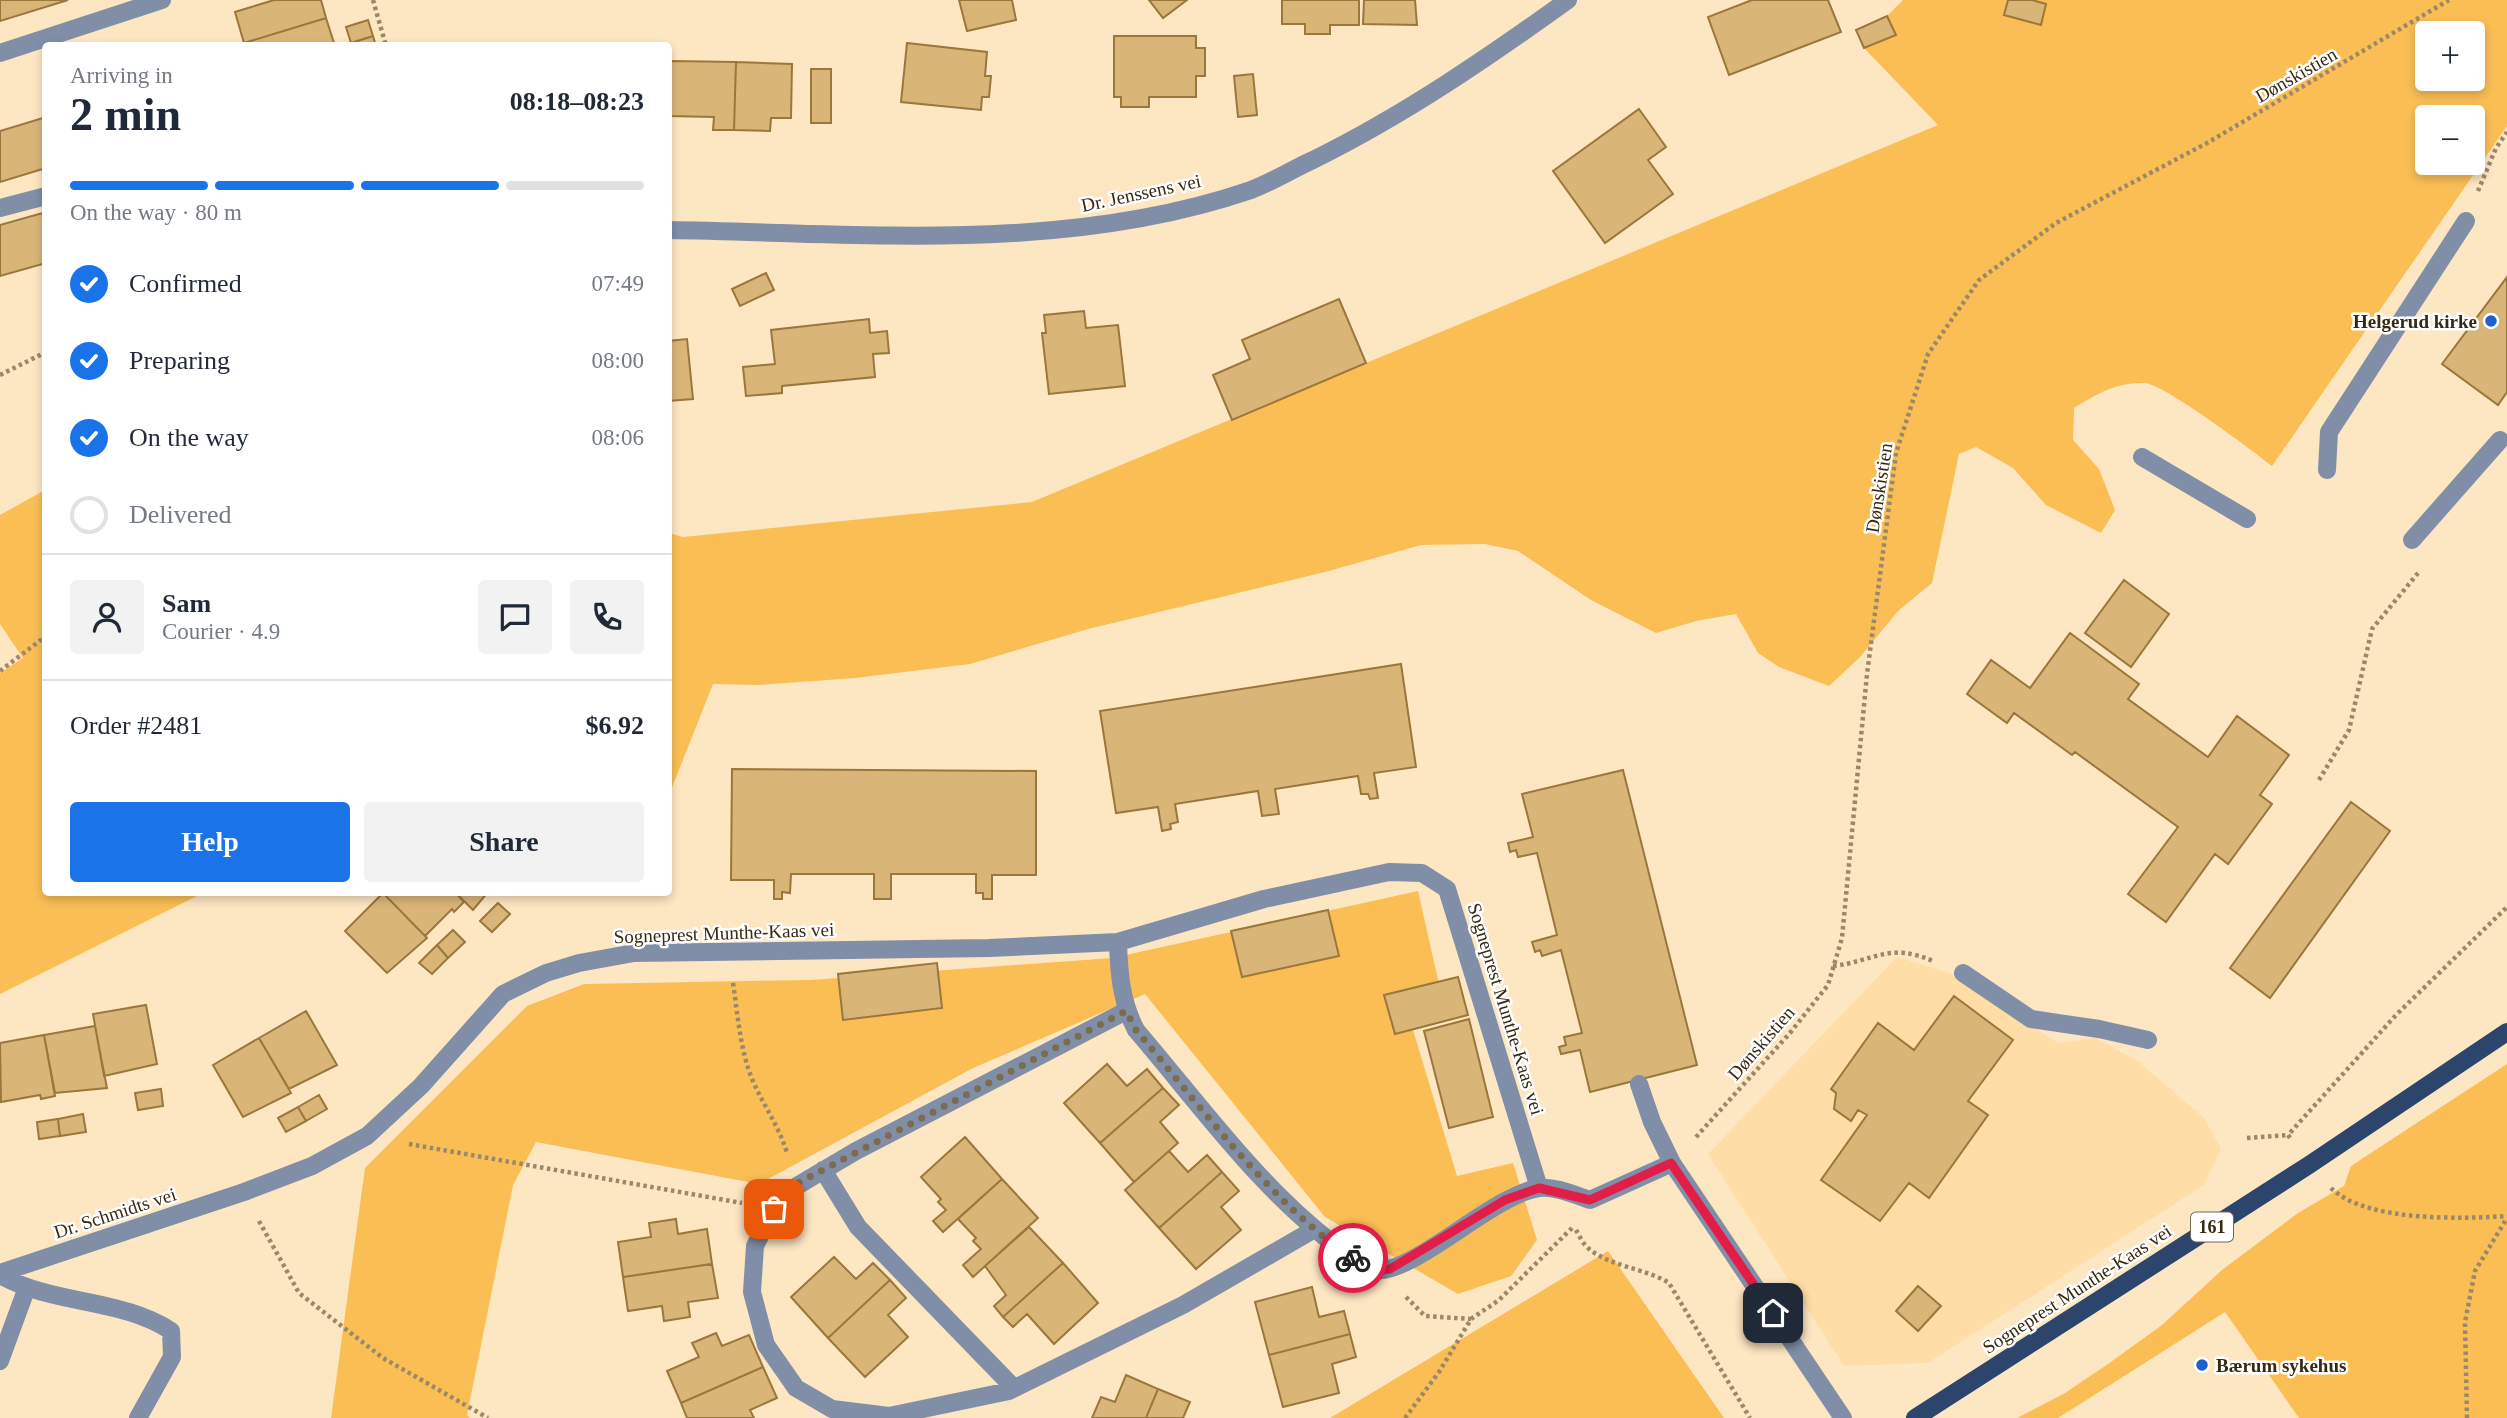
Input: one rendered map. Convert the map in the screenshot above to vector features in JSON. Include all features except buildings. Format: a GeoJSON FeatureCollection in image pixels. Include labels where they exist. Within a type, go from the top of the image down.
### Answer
{"type":"FeatureCollection","features":[{"type":"Feature","properties":{"kind":"main road","name":"Sogneprest Munthe-Kaas vei"},"geometry":{"type":"LineString","coordinates":[[1915,1418],[2309,1165],[2507,1032]]}},
{"type":"Feature","properties":{"kind":"street"},"geometry":{"type":"LineString","coordinates":[[0,53],[162,0]]}},
{"type":"Feature","properties":{"kind":"street","name":"Dr. Jenssens vei"},"geometry":{"type":"LineString","coordinates":[[672,230],[1037,233],[1133,220],[1252,189],[1378,127],[1429,97],[1568,0]]}},
{"type":"Feature","properties":{"kind":"street"},"geometry":{"type":"LineString","coordinates":[[0,208],[42,197]]}},
{"type":"Feature","properties":{"kind":"street"},"geometry":{"type":"LineString","coordinates":[[2327,470],[2329,432],[2466,220]]}},
{"type":"Feature","properties":{"kind":"street"},"geometry":{"type":"LineString","coordinates":[[2412,540],[2500,440]]}},
{"type":"Feature","properties":{"kind":"street"},"geometry":{"type":"LineString","coordinates":[[2142,457],[2247,519]]}},
{"type":"Feature","properties":{"kind":"street","name":"Sogneprest Munthe-Kaas vei"},"geometry":{"type":"LineString","coordinates":[[244,1192],[312,1166],[367,1136],[421,1086],[503,994],[546,973],[579,962],[634,953],[989,948],[1118,942],[1264,899],[1390,872],[1422,873],[1447,889],[1539,1188]]}},
{"type":"Feature","properties":{"kind":"street"},"geometry":{"type":"LineString","coordinates":[[1118,942],[1119,977],[1126,1011],[1136,1030],[1271,1187],[1313,1230],[1373,1270],[1390,1269],[1505,1200],[1539,1188],[1590,1200],[1671,1163]]}},
{"type":"Feature","properties":{"kind":"street"},"geometry":{"type":"LineString","coordinates":[[1963,974],[2031,1019],[2099,1029],[2148,1040]]}},
{"type":"Feature","properties":{"kind":"street"},"geometry":{"type":"LineString","coordinates":[[1126,1011],[796,1184],[780,1196],[755,1246],[752,1292],[766,1345],[796,1388],[832,1409],[889,1416],[1014,1388],[1183,1305],[1313,1230]]}},
{"type":"Feature","properties":{"kind":"street"},"geometry":{"type":"LineString","coordinates":[[1639,1084],[1652,1122],[1671,1163],[1843,1418]]}},
{"type":"Feature","properties":{"kind":"street"},"geometry":{"type":"LineString","coordinates":[[823,1170],[858,1227],[1014,1388]]}},
{"type":"Feature","properties":{"kind":"street","name":"Dr. Schmidts vei"},"geometry":{"type":"LineString","coordinates":[[0,1274],[244,1192]]}},
{"type":"Feature","properties":{"kind":"street"},"geometry":{"type":"LineString","coordinates":[[0,1274],[26,1290],[152,1318],[172,1331],[172,1357],[138,1418]]}},
{"type":"Feature","properties":{"kind":"street"},"geometry":{"type":"LineString","coordinates":[[0,1361],[26,1290]]}},
{"type":"Feature","properties":{"kind":"path"},"geometry":{"type":"LineString","coordinates":[[373,0],[385,42]]}},
{"type":"Feature","properties":{"kind":"path","name":"Dønskistien"},"geometry":{"type":"LineString","coordinates":[[1671,1163],[1790,1033],[1828,985],[1842,938],[1867,674],[1896,453],[1928,354],[1979,280],[2056,223],[2207,143],[2449,0]]}},
{"type":"Feature","properties":{"kind":"path"},"geometry":{"type":"LineString","coordinates":[[2466,220],[2496,148],[2507,132]]}},
{"type":"Feature","properties":{"kind":"path"},"geometry":{"type":"LineString","coordinates":[[0,376],[42,354]]}},
{"type":"Feature","properties":{"kind":"path"},"geometry":{"type":"LineString","coordinates":[[2319,780],[2348,730],[2372,628],[2423,566]]}},
{"type":"Feature","properties":{"kind":"path"},"geometry":{"type":"LineString","coordinates":[[0,671],[42,639]]}},
{"type":"Feature","properties":{"kind":"path"},"geometry":{"type":"LineString","coordinates":[[2247,1138],[2288,1135],[2396,1015],[2507,907]]}},
{"type":"Feature","properties":{"kind":"path"},"geometry":{"type":"LineString","coordinates":[[1833,967],[1857,963],[1880,952],[1897,951],[1927,958],[1963,974]]}},
{"type":"Feature","properties":{"kind":"path"},"geometry":{"type":"LineString","coordinates":[[732,952],[732,976],[743,1055],[753,1082],[781,1133],[796,1184]]}},
{"type":"Feature","properties":{"kind":"path"},"geometry":{"type":"LineString","coordinates":[[2288,1135],[2309,1165],[2338,1195],[2378,1209],[2445,1220],[2507,1217]]}},
{"type":"Feature","properties":{"kind":"path"},"geometry":{"type":"LineString","coordinates":[[367,1136],[774,1209]]}},
{"type":"Feature","properties":{"kind":"path"},"geometry":{"type":"LineString","coordinates":[[244,1192],[299,1293],[383,1358],[488,1418]]}},
{"type":"Feature","properties":{"kind":"path"},"geometry":{"type":"LineString","coordinates":[[1405,1418],[1439,1372],[1471,1319],[1499,1300],[1573,1227],[1590,1200]]}},
{"type":"Feature","properties":{"kind":"path"},"geometry":{"type":"LineString","coordinates":[[2467,1418],[2465,1321],[2475,1271],[2507,1217]]}},
{"type":"Feature","properties":{"kind":"path"},"geometry":{"type":"LineString","coordinates":[[1573,1227],[1588,1248],[1619,1263],[1653,1272],[1669,1283],[1750,1418]]}},
{"type":"Feature","properties":{"kind":"path"},"geometry":{"type":"LineString","coordinates":[[1390,1269],[1402,1293],[1426,1316],[1471,1319]]}},
{"type":"Feature","properties":{"kind":"shaded area"},"geometry":{"type":"Polygon","coordinates":[[[1903,0],[2507,0],[2507,126],[2485,158],[2485,105],[2415,105],[2415,175],[2473,175],[2272,466],[2188,405],[2144,383],[2116,387],[2074,408],[2073,440],[2099,469],[2115,510],[2101,533],[2046,505],[2013,468],[1976,447],[1959,454],[1932,583],[1898,611],[1860,657],[1829,686],[1779,667],[1758,653],[1736,614],[1696,621],[1656,633],[1591,600],[1518,551],[1485,544],[1421,545],[1325,572],[1088,629],[970,664],[855,678],[758,685],[713,684],[672,787],[672,534],[683,537],[1032,502],[1938,125],[1864,48],[1895,35],[1887,16],[1903,0]]]}},
{"type":"Feature","properties":{"kind":"shaded area"},"geometry":{"type":"Polygon","coordinates":[[[42,492],[42,896],[197,896],[0,994],[0,673],[23,658],[0,624],[0,515],[42,492]]]}},
{"type":"Feature","properties":{"kind":"shaded area"},"geometry":{"type":"Polygon","coordinates":[[[1418,891],[1439,984],[1404,1000],[1457,1176],[1513,1163],[1537,1240],[1511,1276],[1458,1294],[1325,1217],[1145,994],[973,1068],[759,1184],[536,1142],[513,1185],[467,1415],[470,1418],[331,1418],[365,1168],[527,1006],[584,984],[811,980],[1112,958],[1418,891]]]}},
{"type":"Feature","properties":{"kind":"shaded area"},"geometry":{"type":"Polygon","coordinates":[[[1897,957],[1949,973],[2058,1043],[2096,1038],[2139,1062],[2204,1118],[2221,1149],[2204,1185],[1928,1363],[1844,1366],[1708,1154],[1897,957]]]}},
{"type":"Feature","properties":{"kind":"shaded area"},"geometry":{"type":"Polygon","coordinates":[[[2507,1064],[2507,1418],[2299,1418],[2225,1312],[2058,1418],[2017,1418],[2065,1393],[2162,1325],[2222,1270],[2298,1213],[2344,1186],[2351,1166],[2507,1064]]]}},
{"type":"Feature","properties":{"kind":"shaded area"},"geometry":{"type":"Polygon","coordinates":[[[1608,1251],[1724,1418],[1330,1418],[1608,1251]]]}},
{"type":"Feature","properties":{"kind":"way so far"},"geometry":{"type":"LineString","coordinates":[[774,1209],[780,1196],[796,1184],[1126,1011],[1136,1030],[1271,1187],[1313,1230],[1353,1258]]}},
{"type":"Feature","properties":{"kind":"place","name":"Helgerud kirke"},"geometry":{"type":"Point","coordinates":[2491,321]}},
{"type":"Feature","properties":{"kind":"place","name":"Bærum sykehus"},"geometry":{"type":"Point","coordinates":[2202,1365]}},
{"type":"Feature","properties":{"kind":"route"},"geometry":{"type":"LineString","coordinates":[[1353,1258],[1373,1270],[1390,1269],[1454,1234],[1505,1200],[1539,1188],[1590,1200],[1671,1163],[1773,1313]]}}]}
